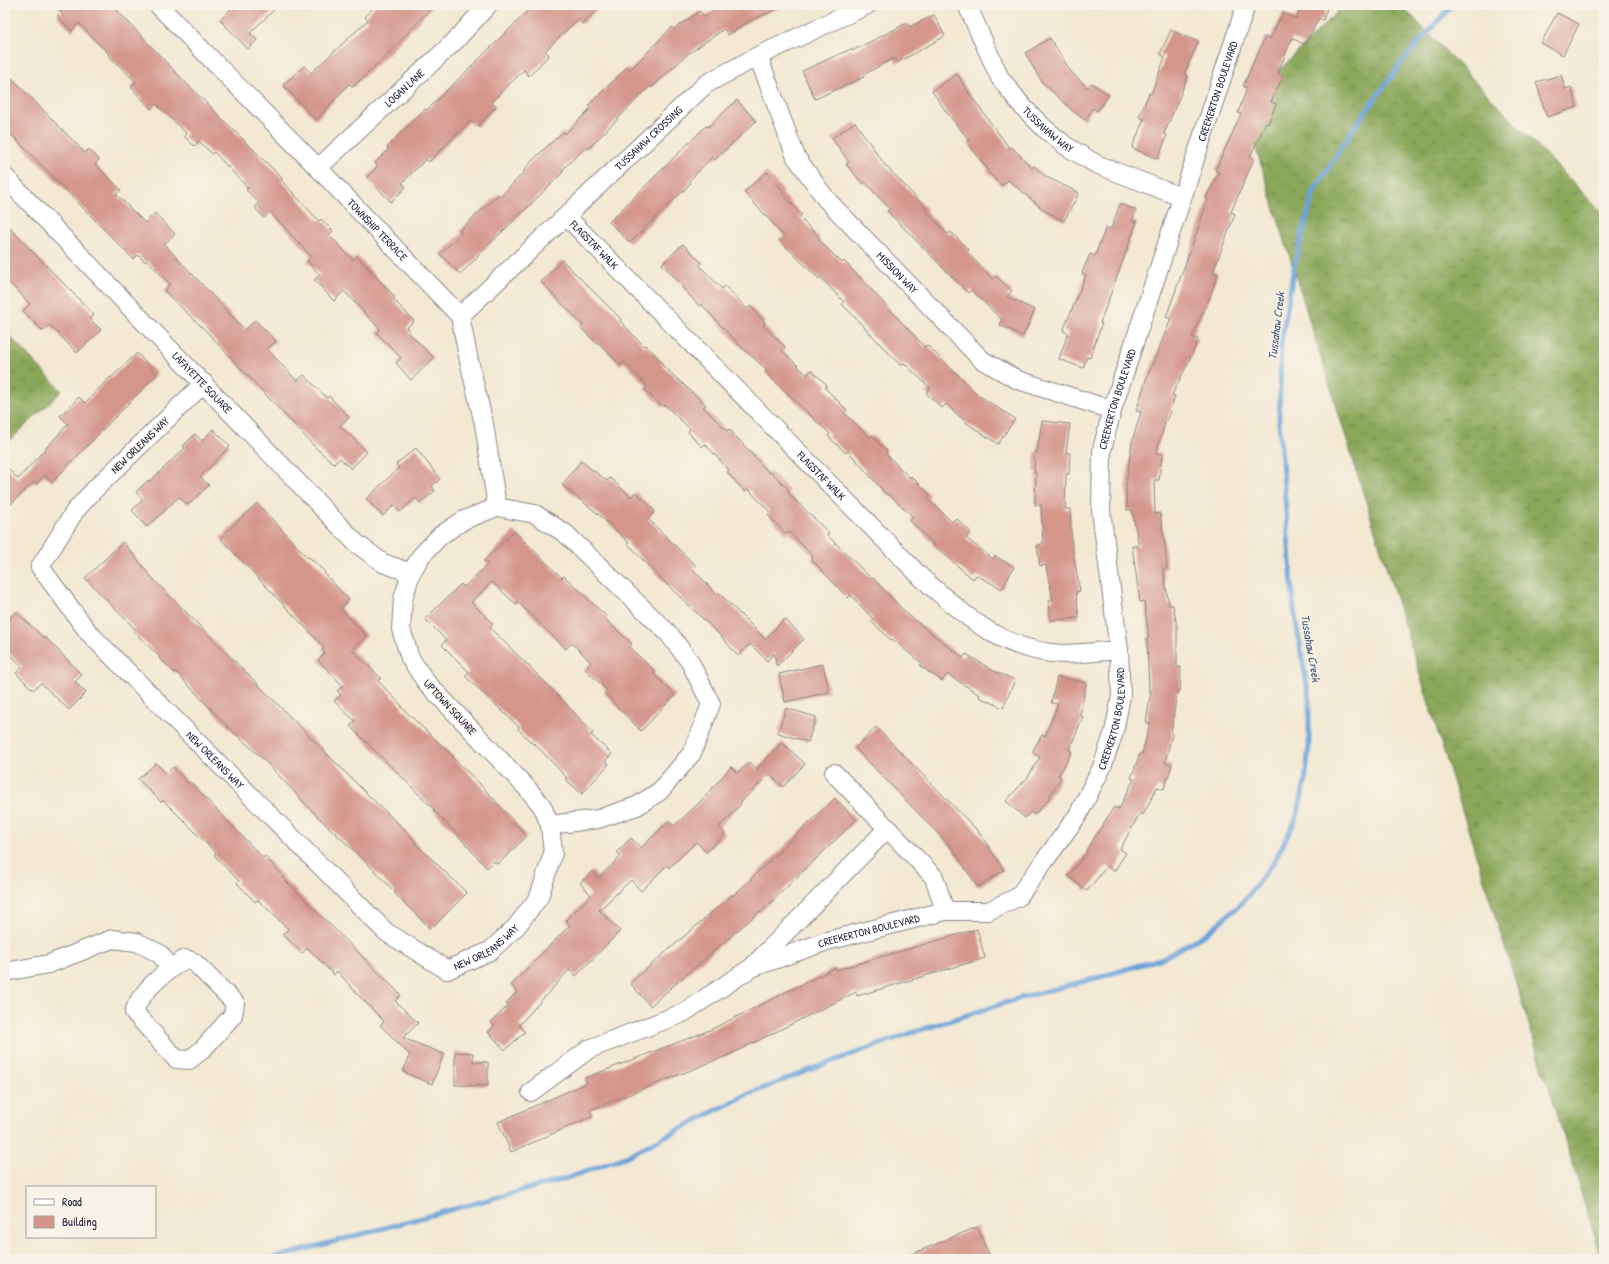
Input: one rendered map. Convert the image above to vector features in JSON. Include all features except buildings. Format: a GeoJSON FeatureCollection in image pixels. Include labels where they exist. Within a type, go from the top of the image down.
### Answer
{"type":"FeatureCollection","features":[{"type":"Feature","properties":{"kind":"street","name":"LOGAN LANE"},"geometry":{"type":"LineString","coordinates":[[318,168],[455,41],[488,5]]}},
{"type":"Feature","properties":{"kind":"street","name":"TUSSAHAW CROSSING"},"geometry":{"type":"LineString","coordinates":[[460,316],[706,84],[758,56],[867,5]]}},
{"type":"Feature","properties":{"kind":"street","name":"TUSSAHAW WAY"},"geometry":{"type":"LineString","coordinates":[[967,5],[1000,78],[1023,107],[1044,128],[1066,146],[1096,164],[1181,197]]}},
{"type":"Feature","properties":{"kind":"street","name":"CREEKERTON BOULEVARD"},"geometry":{"type":"LineString","coordinates":[[531,1092],[589,1049],[683,1013],[751,968],[827,941],[945,911],[988,911],[1018,897],[1078,815],[1102,767],[1114,732],[1121,696],[1119,650],[1101,510],[1102,450],[1112,410],[1181,197],[1246,5]]}},
{"type":"Feature","properties":{"kind":"street","name":"TOWNSHIP TERRACE"},"geometry":{"type":"LineString","coordinates":[[168,8],[318,168],[460,316]]}},
{"type":"Feature","properties":{"kind":"street","name":"MISSION WAY"},"geometry":{"type":"LineString","coordinates":[[758,56],[796,157],[826,199],[982,360],[1018,380],[1112,410]]}},
{"type":"Feature","properties":{"kind":"street","name":"LAFAYETTE SQUARE"},"geometry":{"type":"LineString","coordinates":[[5,178],[204,383],[356,543],[383,563],[410,573]]}},
{"type":"Feature","properties":{"kind":"street","name":"FLAGSTAF WALK"},"geometry":{"type":"LineString","coordinates":[[567,216],[923,580],[976,624],[1001,638],[1027,648],[1063,654],[1119,650]]}},
{"type":"Feature","properties":{"kind":"street"},"geometry":{"type":"LineString","coordinates":[[460,316],[484,424],[497,507],[535,514],[566,534],[669,634],[690,662],[711,704],[692,753],[660,791],[636,806],[598,819],[550,825]]}},
{"type":"Feature","properties":{"kind":"street","name":"NEW ORLEANS WAY"},"geometry":{"type":"LineString","coordinates":[[204,383],[94,490],[75,511],[40,567],[89,634],[386,932],[447,970],[490,951],[516,927],[540,897],[553,854],[550,825]]}},
{"type":"Feature","properties":{"kind":"street","name":"UPTOWN SQUARE"},"geometry":{"type":"LineString","coordinates":[[497,507],[464,520],[441,535],[422,556],[410,573],[403,599],[401,629],[410,658],[426,682],[530,792],[542,806],[550,825]]}},
{"type":"Feature","properties":{"kind":"street"},"geometry":{"type":"LineString","coordinates":[[834,773],[934,876],[945,911]]}},
{"type":"Feature","properties":{"kind":"street"},"geometry":{"type":"LineString","coordinates":[[751,968],[888,828]]}},
{"type":"Feature","properties":{"kind":"street"},"geometry":{"type":"LineString","coordinates":[[5,972],[49,964],[112,939],[137,942],[160,954],[170,968]]}},
{"type":"Feature","properties":{"kind":"street"},"geometry":{"type":"LineString","coordinates":[[185,958],[194,962],[235,1003],[233,1015],[202,1050],[189,1060],[176,1059],[134,1012],[137,1001],[170,968],[185,958]]}},
{"type":"Feature","properties":{"kind":"green space"},"geometry":{"type":"Polygon","coordinates":[[[1344,5],[1401,5],[1604,215],[1604,1259],[1602,1259],[1243,107],[1344,5]]]}},
{"type":"Feature","properties":{"kind":"green space"},"geometry":{"type":"Polygon","coordinates":[[[5,331],[62,391],[5,445],[5,331]]]}},
{"type":"Feature","properties":{"kind":"waterway","name":"Tussahaw Creek"},"geometry":{"type":"LineString","coordinates":[[270,1259],[568,1178],[625,1157],[744,1096],[817,1067],[911,1033],[1017,999],[1100,977],[1163,958],[1206,934],[1242,903],[1274,862],[1296,819],[1305,783],[1309,746],[1309,697],[1294,610],[1279,424],[1281,343],[1294,267],[1314,191],[1350,133],[1402,62],[1452,5]]}}]}
